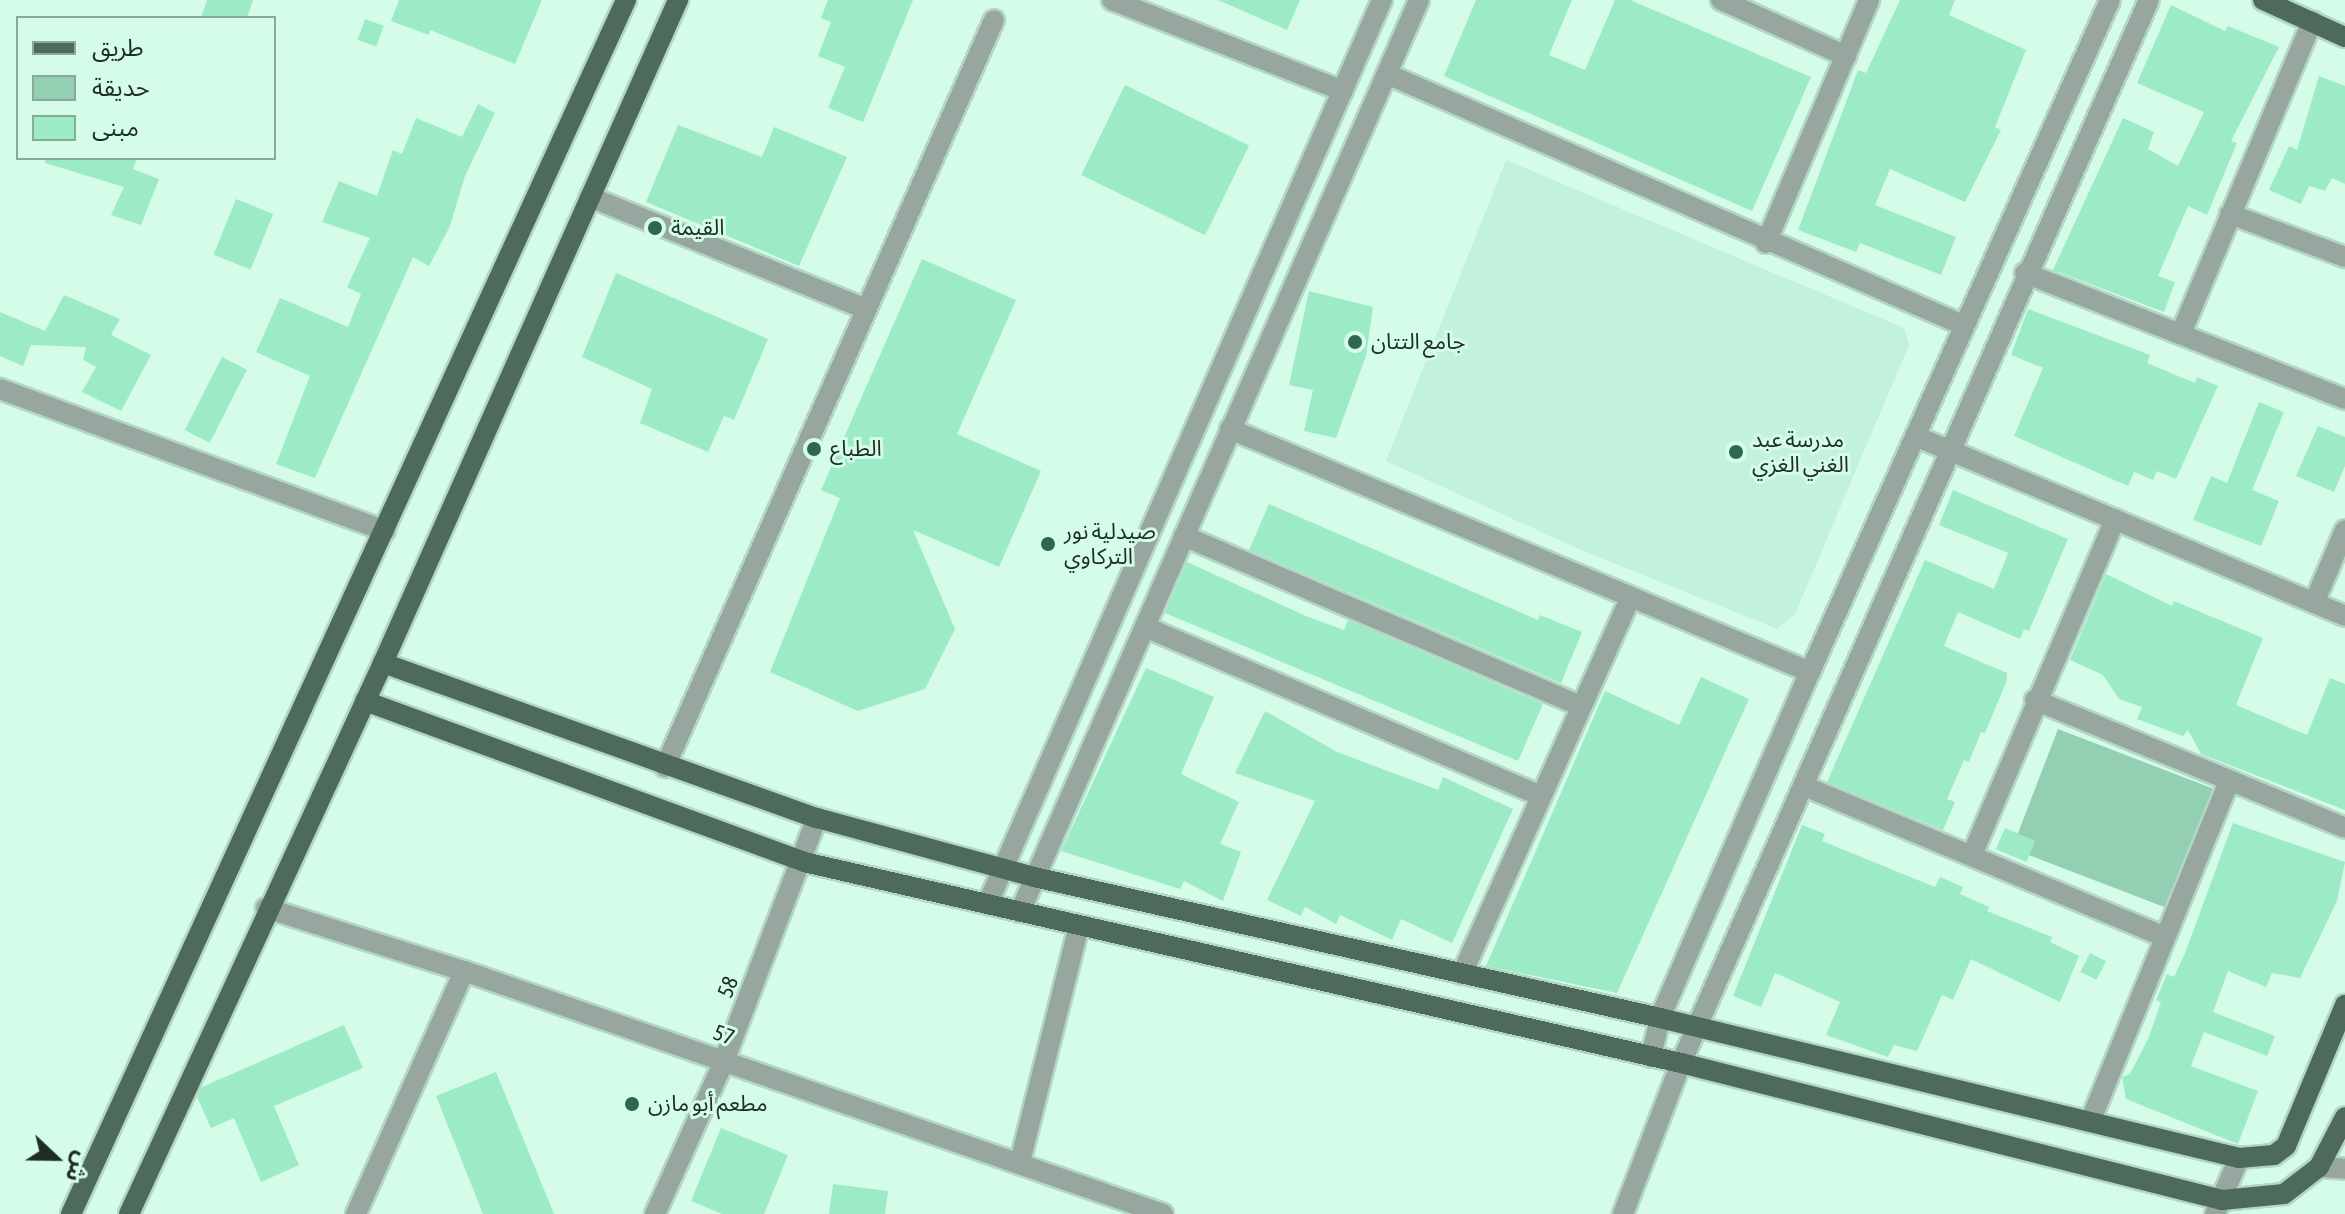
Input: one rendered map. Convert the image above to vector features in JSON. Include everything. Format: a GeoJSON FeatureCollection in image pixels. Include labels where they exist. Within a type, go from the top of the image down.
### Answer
{"type":"FeatureCollection","features":[{"type":"Feature","properties":{"kind":"main road"},"geometry":{"type":"LineString","coordinates":[[71,1214],[626,0]]}},
{"type":"Feature","properties":{"kind":"main road"},"geometry":{"type":"LineString","coordinates":[[129,1214],[266,908],[383,663],[678,0]]}},
{"type":"Feature","properties":{"kind":"main road"},"geometry":{"type":"LineString","coordinates":[[2263,0],[2345,37]]}},
{"type":"Feature","properties":{"kind":"main road"},"geometry":{"type":"LineString","coordinates":[[383,663],[665,767],[817,818],[1034,877],[1660,1018],[2239,1158],[2274,1155],[2286,1146],[2345,1005]]}},
{"type":"Feature","properties":{"kind":"main road"},"geometry":{"type":"LineString","coordinates":[[365,701],[804,862],[1681,1063],[2219,1207],[2284,1194],[2319,1167],[2345,1117]]}},
{"type":"Feature","properties":{"kind":"street"},"geometry":{"type":"LineString","coordinates":[[1112,0],[1343,91]]}},
{"type":"Feature","properties":{"kind":"street"},"geometry":{"type":"LineString","coordinates":[[988,903],[1382,0]]}},
{"type":"Feature","properties":{"kind":"street"},"geometry":{"type":"LineString","coordinates":[[1020,912],[1419,0]]}},
{"type":"Feature","properties":{"kind":"street"},"geometry":{"type":"LineString","coordinates":[[1721,0],[1846,56]]}},
{"type":"Feature","properties":{"kind":"street"},"geometry":{"type":"LineString","coordinates":[[1766,243],[1869,0]]}},
{"type":"Feature","properties":{"kind":"street"},"geometry":{"type":"LineString","coordinates":[[1651,1057],[1660,1018],[1810,672],[2110,0]]}},
{"type":"Feature","properties":{"kind":"street"},"geometry":{"type":"LineString","coordinates":[[1623,1214],[1681,1063],[1804,786],[1946,450],[2149,0]]}},
{"type":"Feature","properties":{"kind":"street"},"geometry":{"type":"LineString","coordinates":[[665,767],[864,308],[994,20]]}},
{"type":"Feature","properties":{"kind":"street"},"geometry":{"type":"LineString","coordinates":[[2182,331],[2312,21]]}},
{"type":"Feature","properties":{"kind":"street"},"geometry":{"type":"LineString","coordinates":[[1387,74],[1766,243],[1963,325]]}},
{"type":"Feature","properties":{"kind":"street"},"geometry":{"type":"LineString","coordinates":[[590,197],[864,308]]}},
{"type":"Feature","properties":{"kind":"street"},"geometry":{"type":"LineString","coordinates":[[2230,214],[2345,257]]}},
{"type":"Feature","properties":{"kind":"street"},"geometry":{"type":"LineString","coordinates":[[2025,273],[2182,331],[2345,399]]}},
{"type":"Feature","properties":{"kind":"street"},"geometry":{"type":"LineString","coordinates":[[0,389],[385,531]]}},
{"type":"Feature","properties":{"kind":"street"},"geometry":{"type":"LineString","coordinates":[[1230,429],[1810,672]]}},
{"type":"Feature","properties":{"kind":"street"},"geometry":{"type":"LineString","coordinates":[[1915,436],[2345,616]]}},
{"type":"Feature","properties":{"kind":"street"},"geometry":{"type":"LineString","coordinates":[[1972,855],[2035,700],[2115,519]]}},
{"type":"Feature","properties":{"kind":"street"},"geometry":{"type":"LineString","coordinates":[[2314,603],[2345,530]]}},
{"type":"Feature","properties":{"kind":"street"},"geometry":{"type":"LineString","coordinates":[[1184,536],[1579,705]]}},
{"type":"Feature","properties":{"kind":"street"},"geometry":{"type":"LineString","coordinates":[[1462,974],[1579,705],[1630,598]]}},
{"type":"Feature","properties":{"kind":"street"},"geometry":{"type":"LineString","coordinates":[[1145,627],[1541,796]]}},
{"type":"Feature","properties":{"kind":"street"},"geometry":{"type":"LineString","coordinates":[[2035,700],[2345,828]]}},
{"type":"Feature","properties":{"kind":"street"},"geometry":{"type":"LineString","coordinates":[[2090,1122],[2163,936],[2229,781]]}},
{"type":"Feature","properties":{"kind":"street"},"geometry":{"type":"LineString","coordinates":[[1804,786],[2163,936]]}},
{"type":"Feature","properties":{"kind":"street","name":"58"},"geometry":{"type":"LineString","coordinates":[[655,1214],[724,1061],[804,862],[817,818]]}},
{"type":"Feature","properties":{"kind":"street","name":"57"},"geometry":{"type":"LineString","coordinates":[[266,908],[464,971],[1163,1214]]}},
{"type":"Feature","properties":{"kind":"street"},"geometry":{"type":"LineString","coordinates":[[1020,1162],[1079,925]]}},
{"type":"Feature","properties":{"kind":"street"},"geometry":{"type":"LineString","coordinates":[[356,1214],[464,971]]}},
{"type":"Feature","properties":{"kind":"street"},"geometry":{"type":"LineString","coordinates":[[2219,1207],[2239,1158]]}},
{"type":"Feature","properties":{"kind":"street"},"geometry":{"type":"LineString","coordinates":[[2319,1167],[2345,1169]]}},
{"type":"Feature","properties":{"kind":"shaded area"},"geometry":{"type":"Polygon","coordinates":[[[1506,160],[1904,328],[1909,345],[1795,614],[1777,629],[1581,550],[1386,461],[1506,160]]]}},
{"type":"Feature","properties":{"kind":"green space"},"geometry":{"type":"Polygon","coordinates":[[[2058,729],[2217,790],[2171,909],[2012,848],[2058,729]]]}},
{"type":"Feature","properties":{"kind":"building"},"geometry":{"type":"Polygon","coordinates":[[[207,0],[253,0],[248,16],[202,16],[207,0]]]}},
{"type":"Feature","properties":{"kind":"building"},"geometry":{"type":"Polygon","coordinates":[[[399,0],[542,0],[515,64],[430,30],[429,35],[391,21],[399,0]]]}},
{"type":"Feature","properties":{"kind":"building"},"geometry":{"type":"Polygon","coordinates":[[[828,0],[913,0],[863,122],[828,108],[845,67],[818,56],[831,22],[821,18],[828,0]]]}},
{"type":"Feature","properties":{"kind":"building"},"geometry":{"type":"Polygon","coordinates":[[[1218,0],[1300,0],[1287,30],[1218,0]]]}},
{"type":"Feature","properties":{"kind":"building"},"geometry":{"type":"Polygon","coordinates":[[[1476,0],[1572,0],[1549,55],[1585,70],[1615,0],[1630,0],[1811,77],[1752,211],[1444,76],[1476,0]]]}},
{"type":"Feature","properties":{"kind":"building"},"geometry":{"type":"Polygon","coordinates":[[[1900,0],[1955,0],[1949,15],[2026,50],[1995,127],[2001,130],[1965,202],[1890,169],[1875,205],[1956,237],[1941,275],[1860,243],[1856,252],[1798,230],[1858,70],[1866,73],[1900,0]]]}},
{"type":"Feature","properties":{"kind":"building"},"geometry":{"type":"Polygon","coordinates":[[[2171,5],[2225,31],[2228,26],[2279,47],[2231,141],[2237,143],[2207,215],[2188,206],[2158,276],[2175,282],[2164,312],[2053,270],[2123,118],[2154,132],[2148,149],[2178,166],[2204,112],[2137,83],[2171,5]]]}},
{"type":"Feature","properties":{"kind":"building"},"geometry":{"type":"Polygon","coordinates":[[[365,19],[384,26],[376,47],[357,40],[365,19]]]}},
{"type":"Feature","properties":{"kind":"building"},"geometry":{"type":"Polygon","coordinates":[[[2319,76],[2345,86],[2345,184],[2332,178],[2325,191],[2309,186],[2301,204],[2269,190],[2289,146],[2297,150],[2319,76]]]}},
{"type":"Feature","properties":{"kind":"building"},"geometry":{"type":"Polygon","coordinates":[[[1125,85],[1249,145],[1205,235],[1081,175],[1125,85]]]}},
{"type":"Feature","properties":{"kind":"building"},"geometry":{"type":"Polygon","coordinates":[[[478,104],[495,113],[465,176],[450,226],[429,266],[413,257],[315,478],[276,464],[310,376],[256,352],[280,298],[348,327],[361,294],[347,287],[370,238],[322,222],[339,181],[377,196],[393,150],[402,154],[416,118],[462,137],[478,104]]]}},
{"type":"Feature","properties":{"kind":"building"},"geometry":{"type":"Polygon","coordinates":[[[678,125],[762,157],[774,127],[847,157],[799,266],[646,202],[678,125]]]}},
{"type":"Feature","properties":{"kind":"building"},"geometry":{"type":"Polygon","coordinates":[[[45,160],[136,160],[133,169],[159,179],[141,225],[111,215],[124,187],[45,163],[45,160]]]}},
{"type":"Feature","properties":{"kind":"building"},"geometry":{"type":"Polygon","coordinates":[[[236,199],[273,214],[251,270],[214,255],[236,199]]]}},
{"type":"Feature","properties":{"kind":"building"},"geometry":{"type":"Polygon","coordinates":[[[922,259],[1016,300],[957,434],[1041,471],[999,567],[913,530],[955,629],[925,689],[858,711],[770,672],[840,498],[821,490],[922,259]]]}},
{"type":"Feature","properties":{"kind":"building"},"geometry":{"type":"Polygon","coordinates":[[[616,273],[768,339],[734,420],[724,416],[708,452],[640,423],[652,389],[582,357],[616,273]]]}},
{"type":"Feature","properties":{"kind":"building"},"geometry":{"type":"Polygon","coordinates":[[[1309,291],[1373,307],[1366,356],[1336,438],[1304,431],[1313,390],[1289,385],[1309,291]]]}},
{"type":"Feature","properties":{"kind":"building"},"geometry":{"type":"Polygon","coordinates":[[[64,295],[120,319],[111,335],[151,355],[121,411],[82,392],[96,367],[83,360],[86,347],[31,345],[23,366],[0,356],[0,312],[45,331],[64,295]]]}},
{"type":"Feature","properties":{"kind":"building"},"geometry":{"type":"Polygon","coordinates":[[[2028,309],[2150,355],[2147,363],[2195,383],[2197,377],[2218,386],[2176,479],[2157,471],[2153,480],[2134,472],[2128,486],[2014,436],[2043,368],[2011,355],[2028,309]]]}},
{"type":"Feature","properties":{"kind":"building"},"geometry":{"type":"Polygon","coordinates":[[[222,357],[247,370],[210,443],[185,430],[222,357]]]}},
{"type":"Feature","properties":{"kind":"building"},"geometry":{"type":"Polygon","coordinates":[[[2259,402],[2284,412],[2252,490],[2279,501],[2261,546],[2193,520],[2211,476],[2227,483],[2259,402]]]}},
{"type":"Feature","properties":{"kind":"building"},"geometry":{"type":"Polygon","coordinates":[[[2318,426],[2345,437],[2345,466],[2334,492],[2296,476],[2318,426]]]}},
{"type":"Feature","properties":{"kind":"building"},"geometry":{"type":"Polygon","coordinates":[[[1953,490],[2068,539],[2029,631],[2024,629],[2020,639],[1958,612],[1944,646],[2007,673],[2007,680],[1985,733],[1981,732],[1969,762],[1964,760],[1947,799],[1955,802],[1943,830],[1827,782],[1925,560],[1994,589],[2008,553],[1939,525],[1953,490]]]}},
{"type":"Feature","properties":{"kind":"building"},"geometry":{"type":"Polygon","coordinates":[[[1269,504],[1538,620],[1540,615],[1582,632],[1561,683],[1249,550],[1269,504]]]}},
{"type":"Feature","properties":{"kind":"building"},"geometry":{"type":"Polygon","coordinates":[[[1187,562],[1306,616],[1344,630],[1348,620],[1543,704],[1518,761],[1165,613],[1187,562]]]}},
{"type":"Feature","properties":{"kind":"building"},"geometry":{"type":"Polygon","coordinates":[[[2106,574],[2172,606],[2174,601],[2263,638],[2236,705],[2307,735],[2330,678],[2345,684],[2345,810],[2201,754],[2188,730],[2183,736],[2137,719],[2142,707],[2119,699],[2103,675],[2070,660],[2106,574]]]}},
{"type":"Feature","properties":{"kind":"building"},"geometry":{"type":"Polygon","coordinates":[[[1146,668],[1214,697],[1181,774],[1239,802],[1220,844],[1241,852],[1223,901],[1184,881],[1180,889],[1061,851],[1146,668]]]}},
{"type":"Feature","properties":{"kind":"building"},"geometry":{"type":"Polygon","coordinates":[[[1701,677],[1749,699],[1617,993],[1486,966],[1605,691],[1679,725],[1701,677]]]}},
{"type":"Feature","properties":{"kind":"building"},"geometry":{"type":"Polygon","coordinates":[[[1265,711],[1337,752],[1438,790],[1443,777],[1513,809],[1452,943],[1401,919],[1392,940],[1340,915],[1336,924],[1305,907],[1301,916],[1267,900],[1315,801],[1235,773],[1265,711]]]}},
{"type":"Feature","properties":{"kind":"building"},"geometry":{"type":"Polygon","coordinates":[[[2233,823],[2345,862],[2337,901],[2300,978],[2272,973],[2266,987],[2228,971],[2213,1012],[2275,1036],[2267,1056],[2204,1032],[2191,1066],[2258,1091],[2238,1144],[2126,1099],[2122,1077],[2130,1074],[2148,1039],[2161,1002],[2156,1000],[2167,974],[2174,977],[2185,953],[2233,823]]]}},
{"type":"Feature","properties":{"kind":"building"},"geometry":{"type":"Polygon","coordinates":[[[1802,825],[1825,834],[1822,841],[1935,887],[1940,877],[1963,887],[1960,894],[1989,907],[1987,911],[2052,937],[2050,942],[2079,956],[2060,1002],[1971,959],[1953,1000],[1942,995],[1917,1051],[1894,1045],[1888,1057],[1826,1035],[1840,1002],[1775,973],[1761,1007],[1733,996],[1802,825]]]}},
{"type":"Feature","properties":{"kind":"building"},"geometry":{"type":"Polygon","coordinates":[[[2005,828],[2035,841],[2026,862],[1996,849],[2005,828]]]}},
{"type":"Feature","properties":{"kind":"building"},"geometry":{"type":"Polygon","coordinates":[[[2090,953],[2106,961],[2097,980],[2080,972],[2090,953]]]}},
{"type":"Feature","properties":{"kind":"building"},"geometry":{"type":"Polygon","coordinates":[[[344,1025],[363,1068],[274,1106],[299,1165],[261,1182],[234,1118],[211,1128],[197,1097],[202,1087],[344,1025]]]}},
{"type":"Feature","properties":{"kind":"building"},"geometry":{"type":"Polygon","coordinates":[[[496,1072],[554,1214],[483,1214],[436,1096],[496,1072]]]}},
{"type":"Feature","properties":{"kind":"building"},"geometry":{"type":"Polygon","coordinates":[[[721,1128],[788,1155],[764,1214],[722,1214],[691,1201],[721,1128]]]}},
{"type":"Feature","properties":{"kind":"building"},"geometry":{"type":"Polygon","coordinates":[[[833,1184],[888,1191],[885,1214],[829,1214],[833,1184]]]}},
{"type":"Feature","properties":{"kind":"place","name":"القيمة"},"geometry":{"type":"Point","coordinates":[655,228]}},
{"type":"Feature","properties":{"kind":"place","name":"جامع التتان"},"geometry":{"type":"Point","coordinates":[1355,342]}},
{"type":"Feature","properties":{"kind":"place","name":"الطباع"},"geometry":{"type":"Point","coordinates":[814,449]}},
{"type":"Feature","properties":{"kind":"place","name":"مدرسة عبد الغني الغزي"},"geometry":{"type":"Point","coordinates":[1736,452]}},
{"type":"Feature","properties":{"kind":"place","name":"صيدلية نور التركاوي"},"geometry":{"type":"Point","coordinates":[1048,544]}},
{"type":"Feature","properties":{"kind":"place","name":"مطعم أبو مازن"},"geometry":{"type":"Point","coordinates":[632,1104]}}]}
